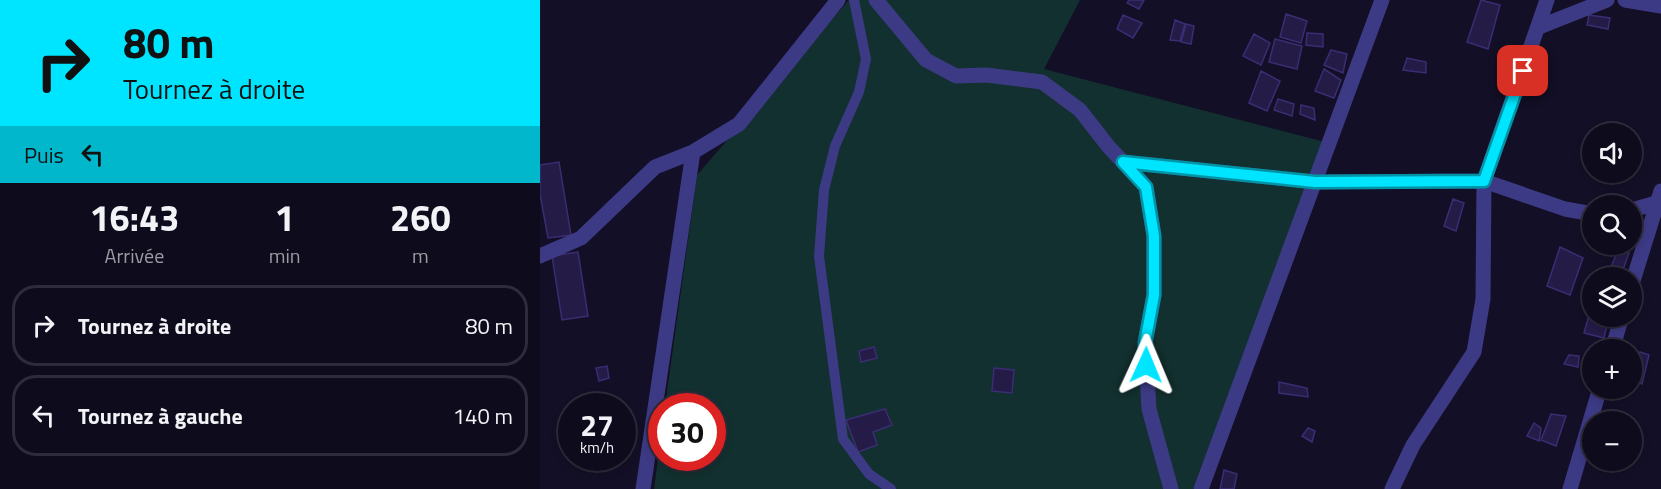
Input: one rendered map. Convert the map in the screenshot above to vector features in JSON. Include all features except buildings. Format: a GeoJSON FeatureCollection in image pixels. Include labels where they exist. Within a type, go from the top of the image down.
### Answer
{"type":"FeatureCollection","features":[{"type":"Feature","properties":{"kind":"street"},"geometry":{"type":"LineString","coordinates":[[540,256],[581,238],[597,226],[655,167],[693,152],[739,124],[838,0]]}},
{"type":"Feature","properties":{"kind":"street"},"geometry":{"type":"LineString","coordinates":[[876,0],[926,60],[956,76],[986,75],[1042,82],[1080,110],[1146,187],[1154,236],[1154,295],[1145,343],[1149,409],[1170,489]]}},
{"type":"Feature","properties":{"kind":"street"},"geometry":{"type":"LineString","coordinates":[[1201,489],[1382,0]]}},
{"type":"Feature","properties":{"kind":"street"},"geometry":{"type":"LineString","coordinates":[[1392,489],[1413,445],[1474,352],[1483,299],[1484,181],[1547,0]]}},
{"type":"Feature","properties":{"kind":"street"},"geometry":{"type":"LineString","coordinates":[[1539,27],[1607,0]]}},
{"type":"Feature","properties":{"kind":"street"},"geometry":{"type":"LineString","coordinates":[[1625,0],[1661,6]]}},
{"type":"Feature","properties":{"kind":"street"},"geometry":{"type":"LineString","coordinates":[[643,489],[693,152]]}},
{"type":"Feature","properties":{"kind":"street"},"geometry":{"type":"LineString","coordinates":[[1123,162],[1315,182],[1484,181],[1565,210],[1582,212]]}},
{"type":"Feature","properties":{"kind":"street"},"geometry":{"type":"LineString","coordinates":[[1642,207],[1659,203]]}},
{"type":"Feature","properties":{"kind":"street"},"geometry":{"type":"LineString","coordinates":[[1638,267],[1659,203]]}},
{"type":"Feature","properties":{"kind":"street"},"geometry":{"type":"LineString","coordinates":[[1570,489],[1597,399]]}},
{"type":"Feature","properties":{"kind":"lane"},"geometry":{"type":"LineString","coordinates":[[854,0],[866,59],[859,92],[835,146],[824,190],[819,256],[843,439],[868,474],[891,489]]}},
{"type":"Feature","properties":{"kind":"green space"},"geometry":{"type":"Polygon","coordinates":[[[849,0],[1080,0],[1044,69],[1325,142],[1193,489],[654,489],[656,471],[726,471],[726,393],[667,393],[697,175],[849,0]]]}},
{"type":"Feature","properties":{"kind":"route"},"geometry":{"type":"LineString","coordinates":[[1146,365],[1145,343],[1154,295],[1154,236],[1146,187],[1123,162],[1315,182],[1484,181],[1523,71]]}}]}
